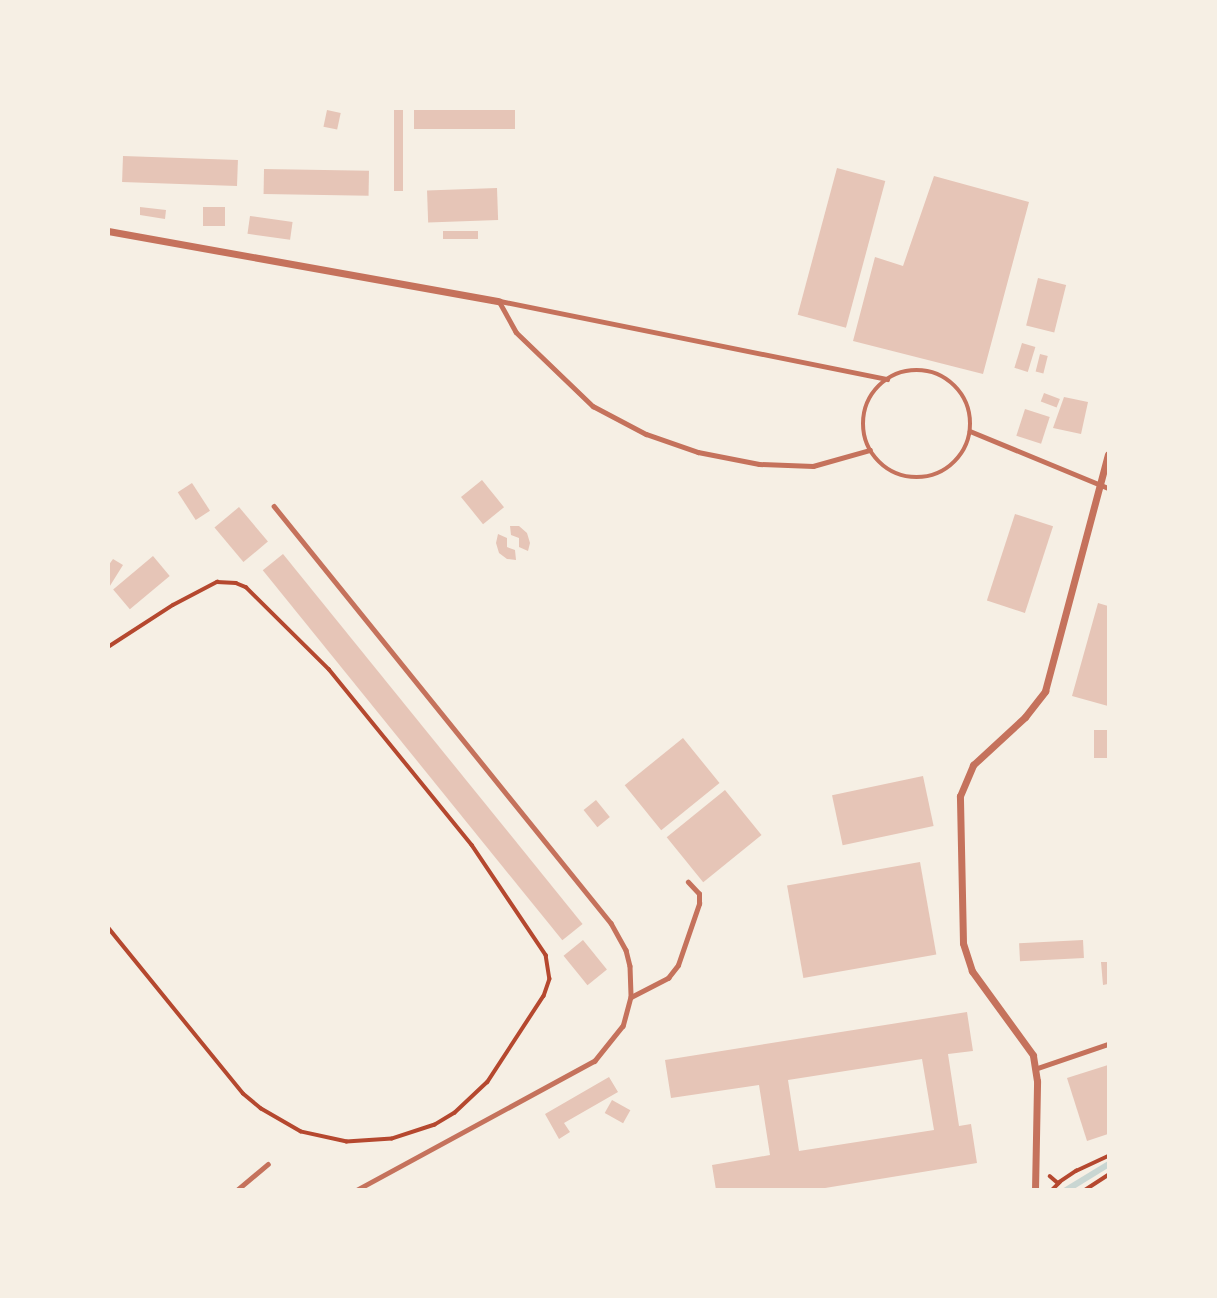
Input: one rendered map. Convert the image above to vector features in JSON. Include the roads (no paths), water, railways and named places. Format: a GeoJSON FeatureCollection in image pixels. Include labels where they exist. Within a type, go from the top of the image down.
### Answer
{"type":"FeatureCollection","features":[{"type":"Feature","properties":{"kind":"street"},"geometry":{"type":"LineString","coordinates":[[108,231],[499,301]]}},
{"type":"Feature","properties":{"kind":"street"},"geometry":{"type":"LineString","coordinates":[[1034,1189],[1035,1069],[1028,1045],[977,979],[964,950],[960,927],[960,796],[973,765],[1030,712],[1045,691],[1105,485],[1108,454]]}},
{"type":"Feature","properties":{"kind":"street"},"geometry":{"type":"LineString","coordinates":[[1028,1189],[1035,1179]]}},
{"type":"Feature","properties":{"kind":"lane"},"geometry":{"type":"LineString","coordinates":[[499,301],[887,379]]}},
{"type":"Feature","properties":{"kind":"lane"},"geometry":{"type":"LineString","coordinates":[[499,301],[516,332],[593,405],[646,434],[698,453],[759,464],[813,466],[870,450]]}},
{"type":"Feature","properties":{"kind":"lane"},"geometry":{"type":"LineString","coordinates":[[922,370],[940,375],[956,385],[966,400],[971,418],[970,432],[962,454],[950,467],[933,475],[915,478],[897,474],[881,464],[870,450],[863,419],[875,390],[887,379],[904,372],[922,370]]}},
{"type":"Feature","properties":{"kind":"lane"},"geometry":{"type":"LineString","coordinates":[[970,432],[1105,485]]}},
{"type":"Feature","properties":{"kind":"lane"},"geometry":{"type":"LineString","coordinates":[[274,506],[611,923],[626,950],[630,966],[631,997],[619,1032],[595,1061],[357,1189]]}},
{"type":"Feature","properties":{"kind":"lane"},"geometry":{"type":"LineString","coordinates":[[631,997],[668,978],[678,965],[698,904],[699,894],[688,882]]}},
{"type":"Feature","properties":{"kind":"lane"},"geometry":{"type":"LineString","coordinates":[[1035,1069],[1108,1044]]}},
{"type":"Feature","properties":{"kind":"lane"},"geometry":{"type":"LineString","coordinates":[[237,1189],[268,1164]]}}]}
